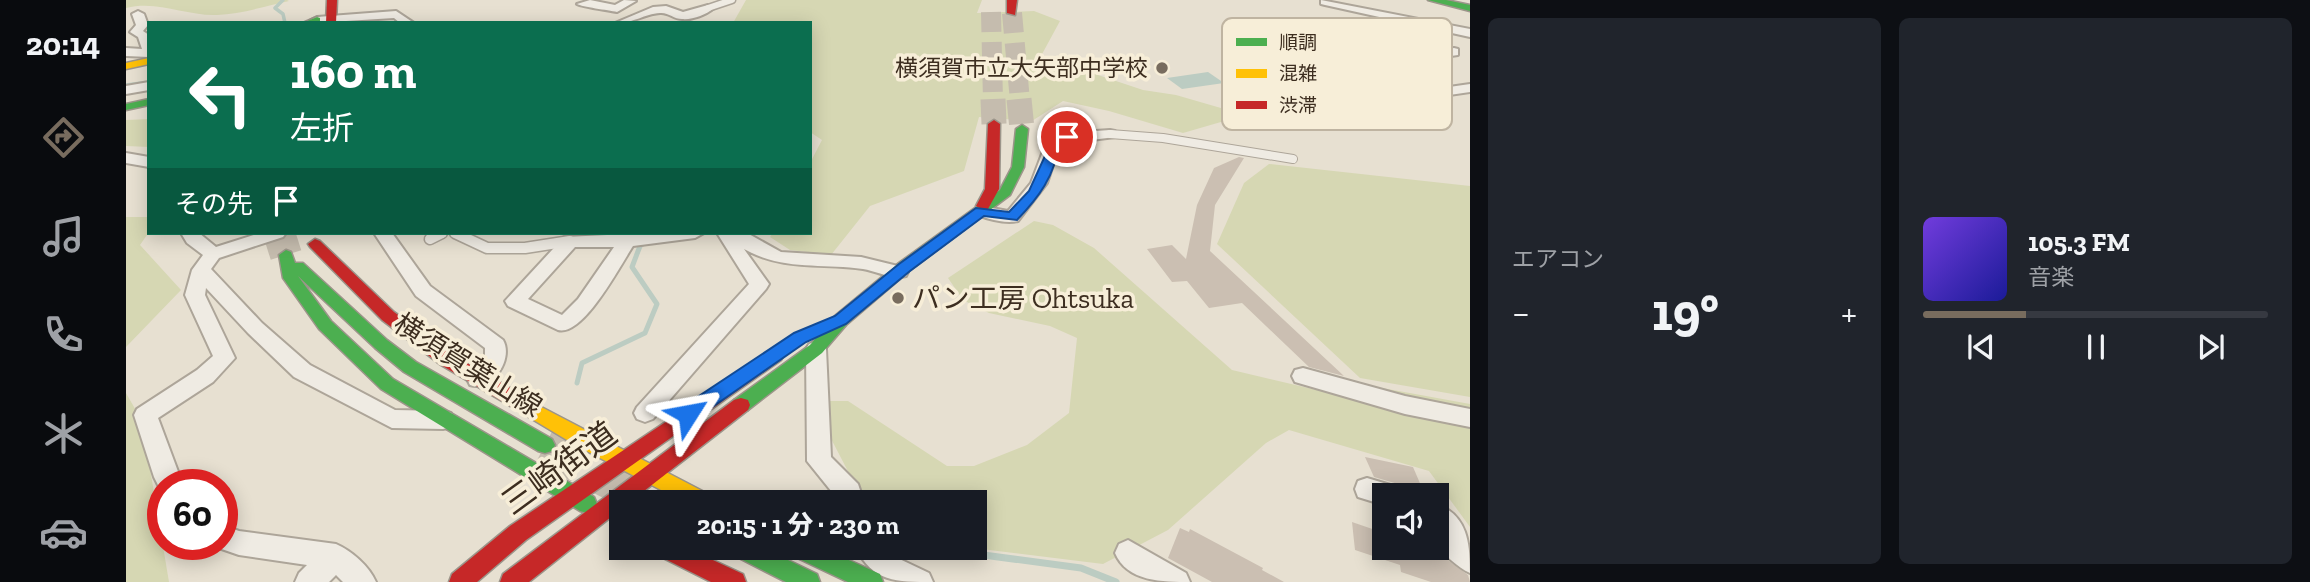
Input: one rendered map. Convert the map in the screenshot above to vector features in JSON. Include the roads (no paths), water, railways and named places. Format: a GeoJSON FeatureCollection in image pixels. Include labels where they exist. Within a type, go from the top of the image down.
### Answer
{"type":"FeatureCollection","features":[{"type":"Feature","properties":{"kind":"main road"},"geometry":{"type":"LineString","coordinates":[[318,0],[323,17]]}},
{"type":"Feature","properties":{"kind":"main road"},"geometry":{"type":"LineString","coordinates":[[1433,0],[1470,8]]}},
{"type":"Feature","properties":{"kind":"main road"},"geometry":{"type":"LineString","coordinates":[[126,66],[147,61]]}},
{"type":"Feature","properties":{"kind":"main road"},"geometry":{"type":"LineString","coordinates":[[126,100],[147,95]]}},
{"type":"Feature","properties":{"kind":"main road"},"geometry":{"type":"LineString","coordinates":[[126,107],[147,102]]}},
{"type":"Feature","properties":{"kind":"main road"},"geometry":{"type":"LineString","coordinates":[[981,211],[992,189],[994,124]]}},
{"type":"Feature","properties":{"kind":"main road","name":"三崎街道"},"geometry":{"type":"LineString","coordinates":[[511,582],[899,272],[1005,192],[1018,167],[1022,129]]}},
{"type":"Feature","properties":{"kind":"main road","name":"横須賀葉山線"},"geometry":{"type":"LineString","coordinates":[[335,298],[315,244],[388,316],[447,360],[478,379]]}},
{"type":"Feature","properties":{"kind":"main road","name":"横須賀葉山線"},"geometry":{"type":"LineString","coordinates":[[445,419],[387,384],[325,325],[291,278],[286,255],[335,298],[363,329],[409,366],[545,445]]}},
{"type":"Feature","properties":{"kind":"main road","name":"三崎街道"},"geometry":{"type":"LineString","coordinates":[[460,582],[518,533],[789,345]]}},
{"type":"Feature","properties":{"kind":"main road"},"geometry":{"type":"LineString","coordinates":[[478,379],[680,490]]}},
{"type":"Feature","properties":{"kind":"main road"},"geometry":{"type":"LineString","coordinates":[[445,419],[609,517]]}},
{"type":"Feature","properties":{"kind":"main road"},"geometry":{"type":"LineString","coordinates":[[689,560],[734,582]]}},
{"type":"Feature","properties":{"kind":"main road"},"geometry":{"type":"LineString","coordinates":[[765,560],[809,582]]}},
{"type":"Feature","properties":{"kind":"main road"},"geometry":{"type":"LineString","coordinates":[[825,560],[872,582]]}},
{"type":"Feature","properties":{"kind":"street"},"geometry":{"type":"LineString","coordinates":[[581,5],[594,3],[617,9],[630,1]]}},
{"type":"Feature","properties":{"kind":"street"},"geometry":{"type":"LineString","coordinates":[[1325,2],[1400,18]]}},
{"type":"Feature","properties":{"kind":"street"},"geometry":{"type":"LineString","coordinates":[[626,21],[653,10],[666,9],[682,16],[698,13],[705,4]]}},
{"type":"Feature","properties":{"kind":"street"},"geometry":{"type":"LineString","coordinates":[[323,17],[396,8]]}},
{"type":"Feature","properties":{"kind":"street"},"geometry":{"type":"LineString","coordinates":[[138,14],[142,25],[136,33],[143,35],[147,47]]}},
{"type":"Feature","properties":{"kind":"street"},"geometry":{"type":"LineString","coordinates":[[1452,29],[1470,33]]}},
{"type":"Feature","properties":{"kind":"street"},"geometry":{"type":"LineString","coordinates":[[126,51],[147,53]]}},
{"type":"Feature","properties":{"kind":"street"},"geometry":{"type":"LineString","coordinates":[[126,90],[147,86]]}},
{"type":"Feature","properties":{"kind":"street"},"geometry":{"type":"LineString","coordinates":[[1452,91],[1470,88]]}},
{"type":"Feature","properties":{"kind":"street"},"geometry":{"type":"LineString","coordinates":[[981,211],[1012,216],[1035,193],[1051,156],[1053,141],[1067,137],[1110,134]]}},
{"type":"Feature","properties":{"kind":"street"},"geometry":{"type":"LineString","coordinates":[[126,158],[147,162]]}},
{"type":"Feature","properties":{"kind":"street"},"geometry":{"type":"LineString","coordinates":[[191,235],[207,262],[255,328],[302,371],[392,418],[420,421],[445,419]]}},
{"type":"Feature","properties":{"kind":"street"},"geometry":{"type":"LineString","coordinates":[[163,469],[145,415],[205,376],[225,358],[195,295],[207,262],[272,235]]}},
{"type":"Feature","properties":{"kind":"street"},"geometry":{"type":"LineString","coordinates":[[384,235],[423,292],[496,345],[495,361],[478,379]]}},
{"type":"Feature","properties":{"kind":"street"},"geometry":{"type":"LineString","coordinates":[[627,241],[585,304],[565,325],[515,302],[570,241],[627,241],[678,235]]}},
{"type":"Feature","properties":{"kind":"street"},"geometry":{"type":"LineString","coordinates":[[645,413],[759,285],[727,235]]}},
{"type":"Feature","properties":{"kind":"street"},"geometry":{"type":"LineString","coordinates":[[739,235],[764,254],[785,260],[855,262],[899,272]]}},
{"type":"Feature","properties":{"kind":"street"},"geometry":{"type":"LineString","coordinates":[[813,341],[818,461],[847,490]]}},
{"type":"Feature","properties":{"kind":"street"},"geometry":{"type":"LineString","coordinates":[[1303,376],[1405,405],[1470,418]]}},
{"type":"Feature","properties":{"kind":"street"},"geometry":{"type":"LineString","coordinates":[[1449,526],[1452,529],[1454,547]]}},
{"type":"Feature","properties":{"kind":"street"},"geometry":{"type":"LineString","coordinates":[[238,543],[336,557],[362,582]]}},
{"type":"Feature","properties":{"kind":"street"},"geometry":{"type":"LineString","coordinates":[[1128,554],[1176,582]]}},
{"type":"Feature","properties":{"kind":"street"},"geometry":{"type":"LineString","coordinates":[[309,582],[336,557]]}},
{"type":"Feature","properties":{"kind":"street"},"geometry":{"type":"LineString","coordinates":[[877,560],[919,582]]}},
{"type":"Feature","properties":{"kind":"lane"},"geometry":{"type":"LineString","coordinates":[[705,4],[732,0]]}},
{"type":"Feature","properties":{"kind":"lane"},"geometry":{"type":"LineString","coordinates":[[1110,134],[1163,138],[1293,159]]}},
{"type":"Feature","properties":{"kind":"lane"},"geometry":{"type":"LineString","coordinates":[[430,239],[438,235]]}},
{"type":"Feature","properties":{"kind":"lane"},"geometry":{"type":"LineString","coordinates":[[459,235],[487,248],[525,248],[570,241]]}},
{"type":"Feature","properties":{"kind":"waterway"},"geometry":{"type":"LineString","coordinates":[[283,0],[275,8],[283,14],[285,21]]}},
{"type":"Feature","properties":{"kind":"waterway"},"geometry":{"type":"LineString","coordinates":[[126,85],[147,82]]}},
{"type":"Feature","properties":{"kind":"waterway"},"geometry":{"type":"LineString","coordinates":[[577,383],[582,363],[645,333],[657,304],[632,267],[640,246],[654,235]]}},
{"type":"Feature","properties":{"kind":"waterway"},"geometry":{"type":"LineString","coordinates":[[987,555],[1081,568],[1116,582]]}},
{"type":"Feature","properties":{"kind":"tunnel"},"geometry":{"type":"LineString","coordinates":[[991,12],[993,101]]}},
{"type":"Feature","properties":{"kind":"tunnel"},"geometry":{"type":"LineString","coordinates":[[1012,13],[1020,101]]}},
{"type":"Feature","properties":{"kind":"tunnel"},"geometry":{"type":"LineString","coordinates":[[993,99],[994,124]]}},
{"type":"Feature","properties":{"kind":"tunnel"},"geometry":{"type":"LineString","coordinates":[[1019,99],[1022,129]]}},
{"type":"Feature","properties":{"kind":"tunnel"},"geometry":{"type":"LineString","coordinates":[[280,235],[286,255]]}},
{"type":"Feature","properties":{"kind":"tunnel"},"geometry":{"type":"LineString","coordinates":[[545,445],[631,490]]}},
{"type":"Feature","properties":{"kind":"place","name":"横須賀市立大矢部中学校"},"geometry":{"type":"Point","coordinates":[1162,68]}},
{"type":"Feature","properties":{"kind":"place","name":"パン工房 Ohtsuka"},"geometry":{"type":"Point","coordinates":[898,298]}}]}
